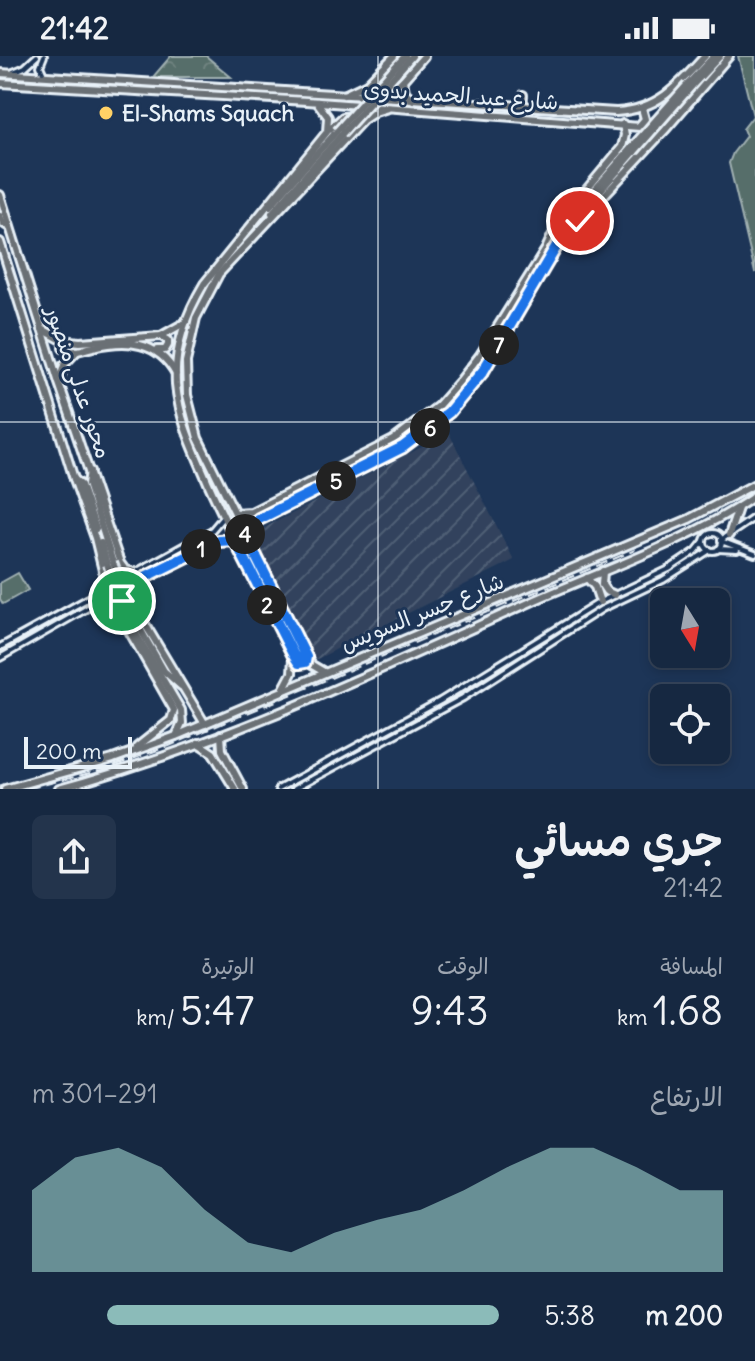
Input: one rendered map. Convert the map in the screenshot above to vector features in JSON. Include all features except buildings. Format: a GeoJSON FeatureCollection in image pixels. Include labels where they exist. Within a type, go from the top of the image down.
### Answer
{"type":"FeatureCollection","features":[{"type":"Feature","properties":{"kind":"main road"},"geometry":{"type":"LineString","coordinates":[[342,96],[363,87],[394,56]]}},
{"type":"Feature","properties":{"kind":"main road"},"geometry":{"type":"LineString","coordinates":[[263,226],[405,56]]}},
{"type":"Feature","properties":{"kind":"main road"},"geometry":{"type":"LineString","coordinates":[[393,72],[412,56]]}},
{"type":"Feature","properties":{"kind":"main road"},"geometry":{"type":"LineString","coordinates":[[375,77],[388,86],[403,80],[424,56]]}},
{"type":"Feature","properties":{"kind":"main road","name":"شارع عبد الحميد بدوى"},"geometry":{"type":"LineString","coordinates":[[0,73],[616,112],[642,108],[686,86],[705,56]]}},
{"type":"Feature","properties":{"kind":"main road"},"geometry":{"type":"LineString","coordinates":[[244,532],[255,521],[382,458],[431,427],[471,388],[489,363],[570,225],[686,86],[717,56]]}},
{"type":"Feature","properties":{"kind":"main road"},"geometry":{"type":"LineString","coordinates":[[556,247],[729,56]]}},
{"type":"Feature","properties":{"kind":"main road"},"geometry":{"type":"LineString","coordinates":[[403,80],[404,90],[413,100]]}},
{"type":"Feature","properties":{"kind":"main road","name":"شارع عبد الحميد بدوى"},"geometry":{"type":"LineString","coordinates":[[0,83],[317,102],[623,124],[665,130]]}},
{"type":"Feature","properties":{"kind":"main road"},"geometry":{"type":"LineString","coordinates":[[0,91],[14,84]]}},
{"type":"Feature","properties":{"kind":"main road"},"geometry":{"type":"LineString","coordinates":[[686,86],[684,94],[694,96]]}},
{"type":"Feature","properties":{"kind":"main road"},"geometry":{"type":"LineString","coordinates":[[522,107],[523,95]]}},
{"type":"Feature","properties":{"kind":"main road"},"geometry":{"type":"LineString","coordinates":[[663,99],[675,102],[681,112]]}},
{"type":"Feature","properties":{"kind":"main road"},"geometry":{"type":"LineString","coordinates":[[317,102],[328,117],[327,132]]}},
{"type":"Feature","properties":{"kind":"main road"},"geometry":{"type":"LineString","coordinates":[[324,672],[306,657],[194,428],[187,395],[186,362],[192,329],[208,291],[225,267],[357,126],[370,114],[388,108]]}},
{"type":"Feature","properties":{"kind":"main road"},"geometry":{"type":"LineString","coordinates":[[639,126],[645,119],[642,108]]}},
{"type":"Feature","properties":{"kind":"main road"},"geometry":{"type":"LineString","coordinates":[[267,207],[275,193],[344,116],[354,118],[357,126]]}},
{"type":"Feature","properties":{"kind":"main road"},"geometry":{"type":"LineString","coordinates":[[622,147],[623,124]]}},
{"type":"Feature","properties":{"kind":"main road"},"geometry":{"type":"LineString","coordinates":[[306,657],[301,664],[293,654],[223,517],[184,426],[176,374],[186,322],[209,276],[267,207],[339,133]]}},
{"type":"Feature","properties":{"kind":"main road"},"geometry":{"type":"LineString","coordinates":[[235,513],[251,512],[377,449],[421,421],[460,381],[549,242],[558,222],[627,141],[636,138],[643,140],[647,148]]}},
{"type":"Feature","properties":{"kind":"main road"},"geometry":{"type":"LineString","coordinates":[[549,242],[634,149]]}},
{"type":"Feature","properties":{"kind":"main road","name":"محور عدلى منصور"},"geometry":{"type":"LineString","coordinates":[[0,195],[121,565]]}},
{"type":"Feature","properties":{"kind":"main road"},"geometry":{"type":"LineString","coordinates":[[0,216],[9,227]]}},
{"type":"Feature","properties":{"kind":"main road","name":"محور عدلى منصور"},"geometry":{"type":"LineString","coordinates":[[0,242],[74,479],[82,487],[108,566]]}},
{"type":"Feature","properties":{"kind":"main road"},"geometry":{"type":"LineString","coordinates":[[161,336],[186,322]]}},
{"type":"Feature","properties":{"kind":"main road"},"geometry":{"type":"LineString","coordinates":[[42,329],[68,341],[161,336],[166,337],[168,345],[165,350],[118,344],[77,351],[65,350],[64,345],[68,341]]}},
{"type":"Feature","properties":{"kind":"main road"},"geometry":{"type":"LineString","coordinates":[[157,350],[176,374]]}},
{"type":"Feature","properties":{"kind":"main road"},"geometry":{"type":"LineString","coordinates":[[59,383],[64,365],[77,351]]}},
{"type":"Feature","properties":{"kind":"main road"},"geometry":{"type":"LineString","coordinates":[[377,449],[382,458]]}},
{"type":"Feature","properties":{"kind":"main road"},"geometry":{"type":"LineString","coordinates":[[90,471],[88,484],[108,566],[173,701],[175,713],[173,718],[131,752]]}},
{"type":"Feature","properties":{"kind":"main road","name":"شارع جسر السويس"},"geometry":{"type":"LineString","coordinates":[[5,789],[176,736],[558,576],[703,512],[755,484]]}},
{"type":"Feature","properties":{"kind":"main road","name":"شارع جسر السويس"},"geometry":{"type":"LineString","coordinates":[[59,789],[221,735],[368,675],[639,556],[755,496]]}},
{"type":"Feature","properties":{"kind":"main road"},"geometry":{"type":"LineString","coordinates":[[729,535],[738,507]]}},
{"type":"Feature","properties":{"kind":"main road"},"geometry":{"type":"LineString","coordinates":[[251,512],[250,518],[255,521]]}},
{"type":"Feature","properties":{"kind":"main road"},"geometry":{"type":"LineString","coordinates":[[704,525],[710,534]]}},
{"type":"Feature","properties":{"kind":"main road"},"geometry":{"type":"LineString","coordinates":[[647,536],[646,543],[653,549]]}},
{"type":"Feature","properties":{"kind":"main road"},"geometry":{"type":"LineString","coordinates":[[631,542],[639,545],[639,556]]}},
{"type":"Feature","properties":{"kind":"main road"},"geometry":{"type":"LineString","coordinates":[[108,566],[114,572],[121,565],[125,570],[134,572]]}},
{"type":"Feature","properties":{"kind":"main road"},"geometry":{"type":"LineString","coordinates":[[107,587],[108,566]]}},
{"type":"Feature","properties":{"kind":"main road"},"geometry":{"type":"LineString","coordinates":[[603,571],[602,585],[615,595]]}},
{"type":"Feature","properties":{"kind":"main road"},"geometry":{"type":"LineString","coordinates":[[587,578],[597,590],[600,602]]}},
{"type":"Feature","properties":{"kind":"main road"},"geometry":{"type":"LineString","coordinates":[[131,584],[142,618],[205,724]]}},
{"type":"Feature","properties":{"kind":"main road"},"geometry":{"type":"LineString","coordinates":[[106,597],[118,610],[182,716],[176,736]]}},
{"type":"Feature","properties":{"kind":"main road"},"geometry":{"type":"LineString","coordinates":[[118,610],[122,601],[134,601]]}},
{"type":"Feature","properties":{"kind":"main road"},"geometry":{"type":"LineString","coordinates":[[132,621],[168,676],[184,687]]}},
{"type":"Feature","properties":{"kind":"main road"},"geometry":{"type":"LineString","coordinates":[[282,690],[292,673],[293,654]]}},
{"type":"Feature","properties":{"kind":"main road"},"geometry":{"type":"LineString","coordinates":[[361,657],[368,675]]}},
{"type":"Feature","properties":{"kind":"main road"},"geometry":{"type":"LineString","coordinates":[[221,735],[220,747],[243,789]]}},
{"type":"Feature","properties":{"kind":"main road"},"geometry":{"type":"LineString","coordinates":[[198,743],[212,752],[235,789]]}},
{"type":"Feature","properties":{"kind":"main road"},"geometry":{"type":"LineString","coordinates":[[212,752],[215,747],[220,747]]}},
{"type":"Feature","properties":{"kind":"street"},"geometry":{"type":"LineString","coordinates":[[40,64],[44,56]]}},
{"type":"Feature","properties":{"kind":"street"},"geometry":{"type":"LineString","coordinates":[[9,73],[35,58],[44,75]]}},
{"type":"Feature","properties":{"kind":"street"},"geometry":{"type":"LineString","coordinates":[[0,647],[212,530],[223,517]]}},
{"type":"Feature","properties":{"kind":"street"},"geometry":{"type":"LineString","coordinates":[[718,549],[721,541],[755,517]]}},
{"type":"Feature","properties":{"kind":"street"},"geometry":{"type":"LineString","coordinates":[[212,530],[219,533],[218,541]]}},
{"type":"Feature","properties":{"kind":"street"},"geometry":{"type":"LineString","coordinates":[[278,789],[477,678],[600,602],[677,565],[710,534],[753,553]]}},
{"type":"Feature","properties":{"kind":"street"},"geometry":{"type":"LineString","coordinates":[[0,658],[131,584],[218,541],[235,540]]}},
{"type":"Feature","properties":{"kind":"street"},"geometry":{"type":"LineString","coordinates":[[704,541],[710,550]]}},
{"type":"Feature","properties":{"kind":"street"},"geometry":{"type":"LineString","coordinates":[[294,789],[482,686],[602,609],[663,580],[710,550],[753,553]]}},
{"type":"Feature","properties":{"kind":"street"},"geometry":{"type":"LineString","coordinates":[[477,678],[482,686]]}},
{"type":"Feature","properties":{"kind":"street"},"geometry":{"type":"LineString","coordinates":[[382,733],[386,739]]}},
{"type":"Feature","properties":{"kind":"shaded area"},"geometry":{"type":"Polygon","coordinates":[[[449,433],[514,560],[315,660],[252,534],[449,433]]]}},
{"type":"Feature","properties":{"kind":"green space"},"geometry":{"type":"Polygon","coordinates":[[[171,56],[206,56],[231,77],[153,77],[171,56]]]}},
{"type":"Feature","properties":{"kind":"green space"},"geometry":{"type":"Polygon","coordinates":[[[738,56],[755,56],[755,273],[729,163],[746,136],[743,129],[753,116],[738,56]]]}},
{"type":"Feature","properties":{"kind":"green space"},"geometry":{"type":"Polygon","coordinates":[[[18,573],[28,590],[3,604],[0,583],[18,573]]]}},
{"type":"Feature","properties":{"kind":"railway"},"geometry":{"type":"LineString","coordinates":[[27,789],[102,770],[169,746],[635,550]]}},
{"type":"Feature","properties":{"kind":"place","name":"El-Shams Squach"},"geometry":{"type":"Point","coordinates":[106,113]}},
{"type":"Feature","properties":{"kind":"route"},"geometry":{"type":"LineString","coordinates":[[122,601],[134,601],[131,584],[218,541],[235,540],[293,654],[299,663],[305,662],[306,657],[244,532],[259,519],[403,447],[449,412],[483,371],[556,247],[580,221]]}}]}
